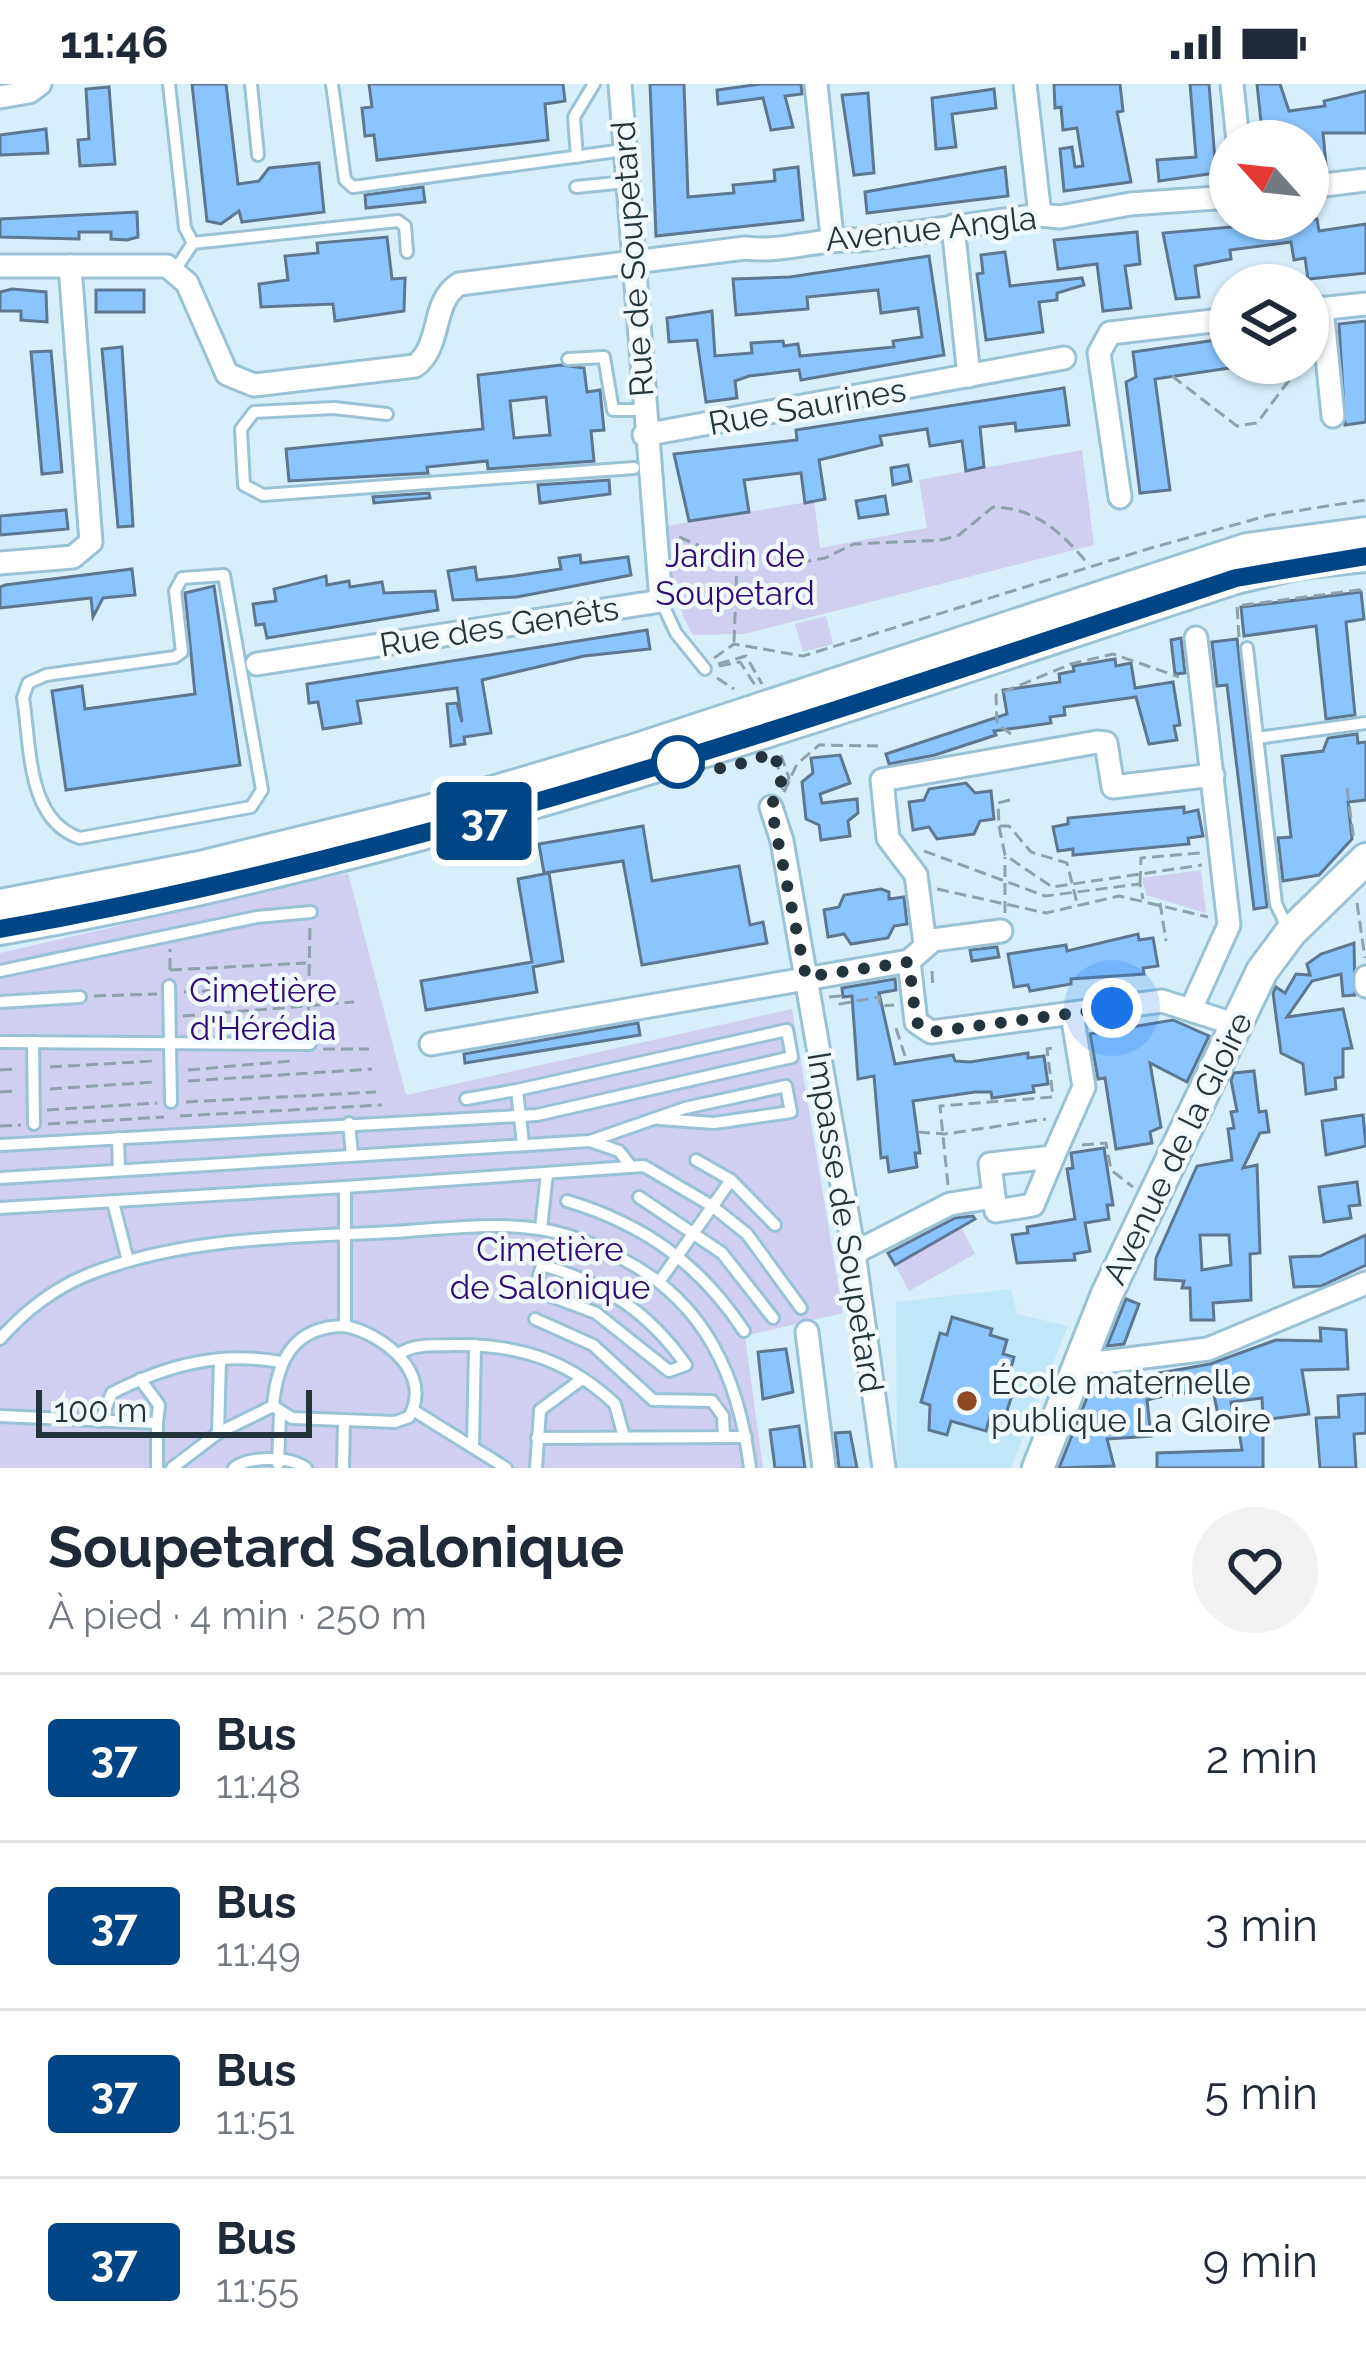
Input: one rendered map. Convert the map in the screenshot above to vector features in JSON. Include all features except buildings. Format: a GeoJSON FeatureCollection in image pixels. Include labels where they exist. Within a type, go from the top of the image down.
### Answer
{"type":"FeatureCollection","features":[{"type":"Feature","properties":{"kind":"main road"},"geometry":{"type":"LineString","coordinates":[[0,905],[200,867],[432,810],[631,751],[1247,549],[1366,532]]}},
{"type":"Feature","properties":{"kind":"main road"},"geometry":{"type":"LineString","coordinates":[[0,929],[185,895],[463,827],[1236,578],[1366,556]]}},
{"type":"Feature","properties":{"kind":"main road","name":"Avenue de la Gloire"},"geometry":{"type":"LineString","coordinates":[[1038,1468],[1080,1360],[1262,971],[1360,851]]}},
{"type":"Feature","properties":{"kind":"street"},"geometry":{"type":"LineString","coordinates":[[0,97],[29,92],[40,84]]}},
{"type":"Feature","properties":{"kind":"street","name":"Rue de Soupetard"},"geometry":{"type":"LineString","coordinates":[[620,84],[644,435]]}},
{"type":"Feature","properties":{"kind":"street"},"geometry":{"type":"LineString","coordinates":[[816,84],[832,237]]}},
{"type":"Feature","properties":{"kind":"street"},"geometry":{"type":"LineString","coordinates":[[1025,84],[1040,214]]}},
{"type":"Feature","properties":{"kind":"street"},"geometry":{"type":"LineString","coordinates":[[1232,84],[1236,120]]}},
{"type":"Feature","properties":{"kind":"street"},"geometry":{"type":"LineString","coordinates":[[1329,184],[1366,180]]}},
{"type":"Feature","properties":{"kind":"street","name":"Avenue Angla"},"geometry":{"type":"LineString","coordinates":[[264,384],[415,366],[432,346],[446,295],[459,284],[745,248],[780,250],[832,237],[860,240],[1040,214],[1060,218],[1130,204],[1209,198]]}},
{"type":"Feature","properties":{"kind":"street"},"geometry":{"type":"LineString","coordinates":[[953,226],[969,376]]}},
{"type":"Feature","properties":{"kind":"street"},"geometry":{"type":"LineString","coordinates":[[0,266],[160,265],[175,270],[187,283],[226,374],[238,383],[264,384]]}},
{"type":"Feature","properties":{"kind":"street"},"geometry":{"type":"LineString","coordinates":[[0,563],[73,557],[91,542],[70,266]]}},
{"type":"Feature","properties":{"kind":"street"},"geometry":{"type":"LineString","coordinates":[[1329,308],[1366,304]]}},
{"type":"Feature","properties":{"kind":"street"},"geometry":{"type":"LineString","coordinates":[[1120,497],[1099,353],[1111,333],[1209,321]]}},
{"type":"Feature","properties":{"kind":"street","name":"Rue Saurines"},"geometry":{"type":"LineString","coordinates":[[644,435],[1064,358]]}},
{"type":"Feature","properties":{"kind":"street"},"geometry":{"type":"LineString","coordinates":[[1328,384],[1333,416]]}},
{"type":"Feature","properties":{"kind":"street","name":"Rue des Genêts"},"geometry":{"type":"LineString","coordinates":[[251,665],[661,601],[644,435]]}},
{"type":"Feature","properties":{"kind":"street"},"geometry":{"type":"LineString","coordinates":[[1192,1007],[1229,925],[1196,638]]}},
{"type":"Feature","properties":{"kind":"street"},"geometry":{"type":"LineString","coordinates":[[1213,775],[1113,787],[1106,743],[1065,746],[882,780],[888,838],[913,866],[918,888],[922,957],[916,1022],[922,1029],[1162,1001],[1237,1024]]}},
{"type":"Feature","properties":{"kind":"street","name":"Impasse de Soupetard"},"geometry":{"type":"LineString","coordinates":[[771,807],[854,1253],[884,1468]]}},
{"type":"Feature","properties":{"kind":"street"},"geometry":{"type":"LineString","coordinates":[[431,1044],[808,987],[1001,931]]}},
{"type":"Feature","properties":{"kind":"street"},"geometry":{"type":"LineString","coordinates":[[1054,1152],[990,1164],[996,1210],[1033,1204],[1084,1088],[1062,1016]]}},
{"type":"Feature","properties":{"kind":"street"},"geometry":{"type":"LineString","coordinates":[[854,1253],[950,1204],[994,1197]]}},
{"type":"Feature","properties":{"kind":"street"},"geometry":{"type":"LineString","coordinates":[[1080,1360],[1104,1363],[1208,1349],[1366,1282]]}},
{"type":"Feature","properties":{"kind":"street"},"geometry":{"type":"LineString","coordinates":[[807,1332],[824,1468]]}},
{"type":"Feature","properties":{"kind":"lane"},"geometry":{"type":"LineString","coordinates":[[169,84],[185,228],[193,243]]}},
{"type":"Feature","properties":{"kind":"lane"},"geometry":{"type":"LineString","coordinates":[[251,84],[258,155]]}},
{"type":"Feature","properties":{"kind":"lane"},"geometry":{"type":"LineString","coordinates":[[332,84],[344,180],[353,187],[624,150]]}},
{"type":"Feature","properties":{"kind":"lane"},"geometry":{"type":"LineString","coordinates":[[577,157],[574,117],[593,84]]}},
{"type":"Feature","properties":{"kind":"lane"},"geometry":{"type":"LineString","coordinates":[[577,188],[626,182]]}},
{"type":"Feature","properties":{"kind":"lane"},"geometry":{"type":"LineString","coordinates":[[193,243],[398,221],[405,226],[407,252]]}},
{"type":"Feature","properties":{"kind":"lane"},"geometry":{"type":"LineString","coordinates":[[175,270],[193,243]]}},
{"type":"Feature","properties":{"kind":"lane"},"geometry":{"type":"LineString","coordinates":[[568,359],[604,357],[613,410],[643,410]]}},
{"type":"Feature","properties":{"kind":"lane"},"geometry":{"type":"LineString","coordinates":[[264,384],[266,411]]}},
{"type":"Feature","properties":{"kind":"lane"},"geometry":{"type":"LineString","coordinates":[[387,414],[334,408],[254,412],[241,429],[244,485],[263,495],[452,485],[634,468]]}},
{"type":"Feature","properties":{"kind":"lane"},"geometry":{"type":"LineString","coordinates":[[208,575],[224,575],[251,665],[262,790],[251,807],[80,838],[48,821],[23,698],[28,683],[46,675],[176,657],[182,652],[175,590],[182,578],[208,575]]}},
{"type":"Feature","properties":{"kind":"lane"},"geometry":{"type":"LineString","coordinates":[[661,601],[676,633],[705,669]]}},
{"type":"Feature","properties":{"kind":"lane"},"geometry":{"type":"LineString","coordinates":[[1247,648],[1276,904],[1291,932]]}},
{"type":"Feature","properties":{"kind":"lane"},"geometry":{"type":"LineString","coordinates":[[1258,738],[1366,723]]}},
{"type":"Feature","properties":{"kind":"lane"},"geometry":{"type":"LineString","coordinates":[[0,971],[311,912]]}},
{"type":"Feature","properties":{"kind":"lane"},"geometry":{"type":"LineString","coordinates":[[169,990],[171,1102]]}},
{"type":"Feature","properties":{"kind":"lane"},"geometry":{"type":"LineString","coordinates":[[0,1002],[80,997]]}},
{"type":"Feature","properties":{"kind":"lane"},"geometry":{"type":"LineString","coordinates":[[0,1145],[520,1114],[792,1058],[787,1030],[466,1099]]}},
{"type":"Feature","properties":{"kind":"lane"},"geometry":{"type":"LineString","coordinates":[[0,1042],[310,1044]]}},
{"type":"Feature","properties":{"kind":"lane"},"geometry":{"type":"LineString","coordinates":[[33,1042],[34,1118]]}},
{"type":"Feature","properties":{"kind":"lane"},"geometry":{"type":"LineString","coordinates":[[0,1178],[590,1141],[659,1119],[786,1086],[791,1112],[714,1123],[659,1119]]}},
{"type":"Feature","properties":{"kind":"lane"},"geometry":{"type":"LineString","coordinates":[[518,1090],[523,1144]]}},
{"type":"Feature","properties":{"kind":"lane"},"geometry":{"type":"LineString","coordinates":[[349,1123],[352,1155]]}},
{"type":"Feature","properties":{"kind":"lane"},"geometry":{"type":"LineString","coordinates":[[118,1138],[119,1170]]}},
{"type":"Feature","properties":{"kind":"lane"},"geometry":{"type":"LineString","coordinates":[[590,1141],[619,1151],[630,1165]]}},
{"type":"Feature","properties":{"kind":"lane"},"geometry":{"type":"LineString","coordinates":[[696,1160],[731,1180],[776,1225]]}},
{"type":"Feature","properties":{"kind":"lane"},"geometry":{"type":"LineString","coordinates":[[0,1208],[644,1166],[712,1206],[746,1234],[801,1308]]}},
{"type":"Feature","properties":{"kind":"lane"},"geometry":{"type":"LineString","coordinates":[[541,1229],[547,1173]]}},
{"type":"Feature","properties":{"kind":"lane"},"geometry":{"type":"LineString","coordinates":[[659,1282],[731,1180]]}},
{"type":"Feature","properties":{"kind":"lane"},"geometry":{"type":"LineString","coordinates":[[344,1326],[345,1187]]}},
{"type":"Feature","properties":{"kind":"lane"},"geometry":{"type":"LineString","coordinates":[[639,1197],[722,1253],[772,1318]]}},
{"type":"Feature","properties":{"kind":"lane"},"geometry":{"type":"LineString","coordinates":[[567,1201],[613,1217],[679,1254],[744,1331]]}},
{"type":"Feature","properties":{"kind":"lane"},"geometry":{"type":"LineString","coordinates":[[113,1202],[128,1261]]}},
{"type":"Feature","properties":{"kind":"lane"},"geometry":{"type":"LineString","coordinates":[[0,1338],[55,1292],[128,1261],[234,1242],[541,1229],[591,1244],[659,1282],[706,1331],[726,1364],[750,1468]]}},
{"type":"Feature","properties":{"kind":"lane"},"geometry":{"type":"LineString","coordinates":[[537,1267],[577,1276],[623,1298],[668,1339],[686,1365],[669,1371],[596,1313],[535,1290],[537,1267]]}},
{"type":"Feature","properties":{"kind":"lane"},"geometry":{"type":"LineString","coordinates":[[535,1319],[593,1345],[653,1400],[712,1401],[723,1416],[724,1437]]}},
{"type":"Feature","properties":{"kind":"lane"},"geometry":{"type":"LineString","coordinates":[[278,1465],[281,1362],[303,1336],[344,1326],[371,1333],[399,1354],[408,1369],[413,1410]]}},
{"type":"Feature","properties":{"kind":"lane"},"geometry":{"type":"LineString","coordinates":[[399,1354],[411,1346],[475,1345],[514,1346],[541,1354],[615,1404],[624,1438]]}},
{"type":"Feature","properties":{"kind":"lane"},"geometry":{"type":"LineString","coordinates":[[473,1446],[475,1345]]}},
{"type":"Feature","properties":{"kind":"lane"},"geometry":{"type":"LineString","coordinates":[[218,1433],[220,1359]]}},
{"type":"Feature","properties":{"kind":"lane"},"geometry":{"type":"LineString","coordinates":[[100,1421],[112,1394],[183,1362],[281,1362]]}},
{"type":"Feature","properties":{"kind":"lane"},"geometry":{"type":"LineString","coordinates":[[140,1379],[158,1405],[157,1468]]}},
{"type":"Feature","properties":{"kind":"lane"},"geometry":{"type":"LineString","coordinates":[[536,1468],[540,1409],[582,1379]]}},
{"type":"Feature","properties":{"kind":"lane"},"geometry":{"type":"LineString","coordinates":[[172,1468],[218,1433],[277,1410],[395,1422],[413,1410]]}},
{"type":"Feature","properties":{"kind":"lane"},"geometry":{"type":"LineString","coordinates":[[413,1410],[506,1468]]}},
{"type":"Feature","properties":{"kind":"lane"},"geometry":{"type":"LineString","coordinates":[[0,1416],[157,1424]]}},
{"type":"Feature","properties":{"kind":"lane"},"geometry":{"type":"LineString","coordinates":[[343,1468],[344,1420]]}},
{"type":"Feature","properties":{"kind":"lane"},"geometry":{"type":"LineString","coordinates":[[536,1438],[746,1437]]}},
{"type":"Feature","properties":{"kind":"lane"},"geometry":{"type":"LineString","coordinates":[[234,1468],[244,1461],[278,1465],[297,1461],[306,1468]]}},
{"type":"Feature","properties":{"kind":"path"},"geometry":{"type":"LineString","coordinates":[[1172,376],[1238,426],[1257,423],[1286,384]]}},
{"type":"Feature","properties":{"kind":"path"},"geometry":{"type":"LineString","coordinates":[[705,669],[723,646],[803,656],[1270,515],[1366,500]]}},
{"type":"Feature","properties":{"kind":"path"},"geometry":{"type":"LineString","coordinates":[[654,534],[669,533],[736,562],[779,566],[825,558],[854,544],[942,540],[959,535],[993,507],[1008,507],[1062,531],[1089,566]]}},
{"type":"Feature","properties":{"kind":"path"},"geometry":{"type":"LineString","coordinates":[[734,644],[736,562]]}},
{"type":"Feature","properties":{"kind":"path"},"geometry":{"type":"LineString","coordinates":[[1247,648],[1239,636],[1237,606],[1366,590]]}},
{"type":"Feature","properties":{"kind":"path"},"geometry":{"type":"LineString","coordinates":[[1025,754],[997,724],[992,708],[1002,689],[1113,654],[1203,686]]}},
{"type":"Feature","properties":{"kind":"path"},"geometry":{"type":"LineString","coordinates":[[705,669],[746,656],[756,665],[764,692]]}},
{"type":"Feature","properties":{"kind":"path"},"geometry":{"type":"LineString","coordinates":[[705,669],[740,662],[757,689]]}},
{"type":"Feature","properties":{"kind":"path"},"geometry":{"type":"LineString","coordinates":[[705,669],[734,689]]}},
{"type":"Feature","properties":{"kind":"path"},"geometry":{"type":"LineString","coordinates":[[771,807],[793,781],[797,764],[819,745],[861,742],[878,746]]}},
{"type":"Feature","properties":{"kind":"path"},"geometry":{"type":"LineString","coordinates":[[771,807],[782,779],[776,751],[789,778]]}},
{"type":"Feature","properties":{"kind":"path"},"geometry":{"type":"LineString","coordinates":[[1346,788],[1360,851]]}},
{"type":"Feature","properties":{"kind":"path"},"geometry":{"type":"LineString","coordinates":[[1001,931],[1007,930],[998,803],[1010,800]]}},
{"type":"Feature","properties":{"kind":"path"},"geometry":{"type":"LineString","coordinates":[[999,826],[1009,826],[1031,853],[1066,863],[1078,904]]}},
{"type":"Feature","properties":{"kind":"path"},"geometry":{"type":"LineString","coordinates":[[888,838],[1045,896],[1140,884]]}},
{"type":"Feature","properties":{"kind":"path"},"geometry":{"type":"LineString","coordinates":[[1005,855],[1052,887],[1222,857]]}},
{"type":"Feature","properties":{"kind":"path"},"geometry":{"type":"LineString","coordinates":[[1143,899],[1141,858],[1222,857]]}},
{"type":"Feature","properties":{"kind":"path"},"geometry":{"type":"LineString","coordinates":[[918,888],[1046,913],[1118,896],[1160,903],[1229,925]]}},
{"type":"Feature","properties":{"kind":"path"},"geometry":{"type":"LineString","coordinates":[[1356,891],[1366,959]]}},
{"type":"Feature","properties":{"kind":"path"},"geometry":{"type":"LineString","coordinates":[[1160,903],[1166,941]]}},
{"type":"Feature","properties":{"kind":"path"},"geometry":{"type":"LineString","coordinates":[[307,1018],[311,912]]}},
{"type":"Feature","properties":{"kind":"path"},"geometry":{"type":"LineString","coordinates":[[166,936],[169,990]]}},
{"type":"Feature","properties":{"kind":"path"},"geometry":{"type":"LineString","coordinates":[[922,957],[935,988]]}},
{"type":"Feature","properties":{"kind":"path"},"geometry":{"type":"LineString","coordinates":[[170,970],[309,963]]}},
{"type":"Feature","properties":{"kind":"path"},"geometry":{"type":"LineString","coordinates":[[80,997],[308,986]]}},
{"type":"Feature","properties":{"kind":"path"},"geometry":{"type":"LineString","coordinates":[[808,987],[840,996],[840,1004],[878,997]]}},
{"type":"Feature","properties":{"kind":"path"},"geometry":{"type":"LineString","coordinates":[[170,1017],[355,1002]]}},
{"type":"Feature","properties":{"kind":"path"},"geometry":{"type":"LineString","coordinates":[[950,1204],[940,1106],[1053,1097],[1047,1049],[1057,1048],[1062,1016]]}},
{"type":"Feature","properties":{"kind":"path"},"geometry":{"type":"LineString","coordinates":[[0,1070],[286,1064],[310,1044],[328,1051],[369,1049]]}},
{"type":"Feature","properties":{"kind":"path"},"geometry":{"type":"LineString","coordinates":[[0,1126],[171,1102],[376,1092]]}},
{"type":"Feature","properties":{"kind":"path"},"geometry":{"type":"LineString","coordinates":[[34,1118],[382,1105]]}},
{"type":"Feature","properties":{"kind":"path"},"geometry":{"type":"LineString","coordinates":[[918,1132],[945,1134],[1071,1115]]}},
{"type":"Feature","properties":{"kind":"path"},"geometry":{"type":"LineString","coordinates":[[1054,1152],[1106,1142],[1111,1170],[1143,1190]]}},
{"type":"Feature","properties":{"kind":"shaded area","name":"École maternelle publique La Gloire"},"geometry":{"type":"Polygon","coordinates":[[[1011,1289],[1017,1314],[1068,1326],[1011,1468],[897,1468],[896,1302],[1011,1289]]]}},
{"type":"Feature","properties":{"kind":"green space","name":"Jardin de Soupetard"},"geometry":{"type":"Polygon","coordinates":[[[1082,450],[1094,545],[744,634],[693,635],[676,596],[666,526],[814,501],[820,548],[927,528],[919,480],[1082,450]]]}},
{"type":"Feature","properties":{"kind":"green space"},"geometry":{"type":"Polygon","coordinates":[[[826,616],[833,644],[803,652],[795,624],[826,616]]]}},
{"type":"Feature","properties":{"kind":"green space"},"geometry":{"type":"Polygon","coordinates":[[[1201,870],[1206,913],[1146,895],[1142,878],[1201,870]]]}},
{"type":"Feature","properties":{"kind":"green space","name":"Cimetière de Salonique"},"geometry":{"type":"Polygon","coordinates":[[[348,873],[406,1095],[792,1009],[843,1313],[745,1336],[763,1468],[0,1468],[0,953],[348,873]]]}},
{"type":"Feature","properties":{"kind":"green space"},"geometry":{"type":"Polygon","coordinates":[[[961,1227],[975,1254],[909,1291],[895,1265],[961,1227]]]}},
{"type":"Feature","properties":{"kind":"bus line","name":"37"},"geometry":{"type":"LineString","coordinates":[[0,929],[185,895],[463,827],[686,759],[1236,578],[1298,563],[1366,556]]}},
{"type":"Feature","properties":{"kind":"place","name":"École maternelle publique La Gloire"},"geometry":{"type":"Point","coordinates":[967,1401]}},
{"type":"Feature","properties":{"kind":"route"},"geometry":{"type":"LineString","coordinates":[[678,762],[704,765],[708,770],[774,753],[782,779],[771,807],[782,841],[806,977],[909,962],[916,1022],[931,1032],[1112,1008]]}},
{"type":"Feature","properties":{"kind":"park label","name":"Cimetière d'Hérédia"},"geometry":{"type":"Point","coordinates":[263,1009]}}]}
